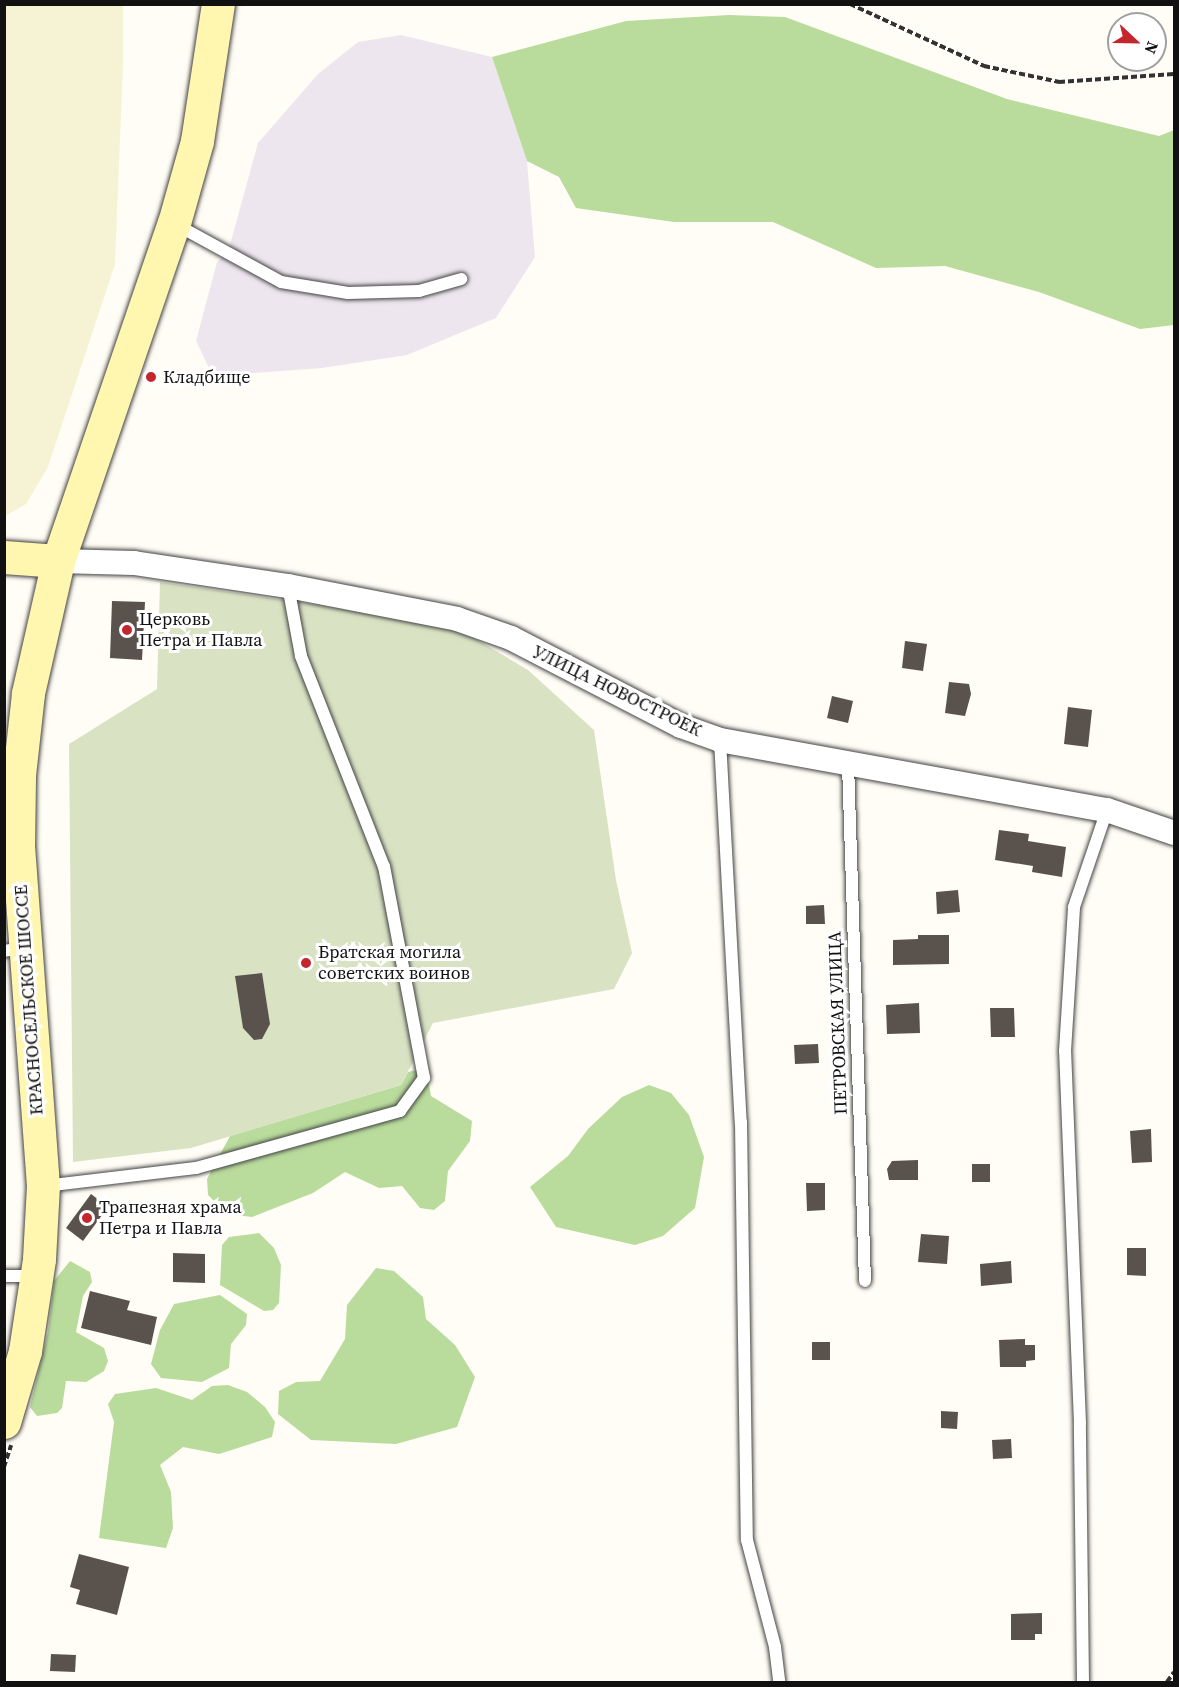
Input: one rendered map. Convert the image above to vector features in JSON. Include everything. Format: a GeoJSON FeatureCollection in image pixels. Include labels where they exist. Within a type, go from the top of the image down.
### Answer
{"type":"FeatureCollection","features":[{"type":"Feature","properties":{"kind":"main road","name":"КРАСНОСЕЛЬСКОЕ ШОССЕ"},"geometry":{"type":"LineString","coordinates":[[9,1430],[26,1351],[20,1276],[43,1186],[15,949],[19,775],[28,693],[58,561],[97,439],[174,223],[197,141],[219,4]]}},
{"type":"Feature","properties":{"kind":"main road"},"geometry":{"type":"LineString","coordinates":[[4,557],[58,561]]}},
{"type":"Feature","properties":{"kind":"street","name":"УЛИЦА НОВОСТРОЕК"},"geometry":{"type":"LineString","coordinates":[[58,561],[134,563],[288,586],[457,619],[511,638],[681,726],[720,740],[1107,810],[1174,833]]}},
{"type":"Feature","properties":{"kind":"lane"},"geometry":{"type":"LineString","coordinates":[[174,223],[281,282],[348,293],[419,291],[461,279]]}},
{"type":"Feature","properties":{"kind":"lane"},"geometry":{"type":"LineString","coordinates":[[43,1186],[196,1168],[400,1112],[424,1078],[384,867],[301,656],[288,586]]}},
{"type":"Feature","properties":{"kind":"lane"},"geometry":{"type":"LineString","coordinates":[[720,740],[741,1122],[747,1540],[775,1647],[779,1683]]}},
{"type":"Feature","properties":{"kind":"lane","name":"ПЕТРОВСКАЯ УЛИЦА"},"geometry":{"type":"LineString","coordinates":[[848,764],[865,1281]]}},
{"type":"Feature","properties":{"kind":"lane"},"geometry":{"type":"LineString","coordinates":[[1083,1683],[1080,1423],[1065,1051],[1074,907],[1107,810]]}},
{"type":"Feature","properties":{"kind":"path"},"geometry":{"type":"LineString","coordinates":[[850,4],[984,66],[1059,82],[1174,74]]}},
{"type":"Feature","properties":{"kind":"path"},"geometry":{"type":"LineString","coordinates":[[4,1467],[9,1430]]}},
{"type":"Feature","properties":{"kind":"path"},"geometry":{"type":"LineString","coordinates":[[1167,1683],[1174,1672]]}},
{"type":"Feature","properties":{"kind":"shaded area"},"geometry":{"type":"Polygon","coordinates":[[[5,4],[123,5],[123,64],[115,264],[48,467],[26,504],[5,516],[5,4]]]}},
{"type":"Feature","properties":{"kind":"shaded area"},"geometry":{"type":"Polygon","coordinates":[[[401,35],[492,57],[527,161],[535,257],[496,318],[407,355],[322,368],[213,376],[196,341],[217,262],[228,252],[258,143],[318,74],[358,42],[401,35]]]}},
{"type":"Feature","properties":{"kind":"green space"},"geometry":{"type":"Polygon","coordinates":[[[729,15],[785,17],[1007,99],[1159,136],[1174,130],[1174,325],[1140,329],[1039,292],[945,266],[876,268],[773,222],[674,222],[576,208],[559,177],[527,161],[492,57],[626,21],[729,15]]]}},
{"type":"Feature","properties":{"kind":"green space"},"geometry":{"type":"Polygon","coordinates":[[[160,582],[325,606],[464,632],[528,670],[594,730],[616,880],[632,953],[614,989],[433,1023],[401,1085],[191,1148],[73,1162],[69,744],[157,689],[160,582]]]}},
{"type":"Feature","properties":{"kind":"green space"},"geometry":{"type":"Polygon","coordinates":[[[416,1070],[428,1080],[431,1096],[472,1121],[470,1141],[448,1171],[445,1201],[434,1210],[420,1208],[402,1186],[379,1188],[345,1172],[313,1193],[252,1217],[227,1214],[208,1195],[207,1179],[230,1136],[401,1085],[408,1072],[416,1070]]]}},
{"type":"Feature","properties":{"kind":"green space"},"geometry":{"type":"Polygon","coordinates":[[[649,1085],[671,1093],[689,1115],[704,1157],[695,1208],[663,1236],[635,1245],[556,1227],[530,1187],[568,1156],[588,1129],[622,1097],[649,1085]]]}},
{"type":"Feature","properties":{"kind":"green space"},"geometry":{"type":"Polygon","coordinates":[[[259,1233],[274,1248],[281,1265],[279,1303],[273,1310],[264,1311],[220,1285],[222,1245],[229,1237],[259,1233]]]}},
{"type":"Feature","properties":{"kind":"green space"},"geometry":{"type":"Polygon","coordinates":[[[70,1261],[90,1272],[92,1282],[83,1296],[76,1332],[104,1348],[108,1361],[104,1371],[86,1382],[66,1381],[62,1408],[57,1413],[37,1416],[30,1407],[48,1332],[54,1281],[70,1261]]]}},
{"type":"Feature","properties":{"kind":"green space"},"geometry":{"type":"Polygon","coordinates":[[[376,1268],[394,1271],[423,1297],[426,1319],[455,1345],[475,1377],[457,1427],[396,1444],[311,1440],[278,1414],[279,1391],[296,1382],[320,1381],[345,1339],[347,1305],[376,1268]]]}},
{"type":"Feature","properties":{"kind":"green space"},"geometry":{"type":"Polygon","coordinates":[[[220,1295],[247,1314],[246,1325],[231,1344],[229,1368],[202,1382],[161,1378],[151,1364],[160,1330],[174,1304],[220,1295]]]}},
{"type":"Feature","properties":{"kind":"green space"},"geometry":{"type":"Polygon","coordinates":[[[228,1385],[247,1392],[265,1407],[275,1422],[272,1437],[219,1454],[183,1447],[160,1465],[171,1492],[173,1528],[166,1548],[99,1538],[114,1422],[108,1404],[115,1394],[156,1388],[192,1400],[212,1386],[228,1385]]]}},
{"type":"Feature","properties":{"kind":"building","name":"Церковь Петра и Павла"},"geometry":{"type":"Polygon","coordinates":[[[112,601],[145,602],[142,660],[110,658],[112,601]]]}},
{"type":"Feature","properties":{"kind":"building"},"geometry":{"type":"Polygon","coordinates":[[[905,641],[927,644],[923,671],[902,668],[905,641]]]}},
{"type":"Feature","properties":{"kind":"building"},"geometry":{"type":"Polygon","coordinates":[[[949,682],[969,684],[971,694],[965,716],[945,713],[949,682]]]}},
{"type":"Feature","properties":{"kind":"building"},"geometry":{"type":"Polygon","coordinates":[[[832,696],[853,701],[848,723],[827,718],[832,696]]]}},
{"type":"Feature","properties":{"kind":"building"},"geometry":{"type":"Polygon","coordinates":[[[1068,707],[1092,710],[1088,747],[1064,744],[1068,707]]]}},
{"type":"Feature","properties":{"kind":"building"},"geometry":{"type":"Polygon","coordinates":[[[999,830],[1029,834],[1028,841],[1066,847],[1062,877],[1032,872],[1033,866],[995,860],[999,830]]]}},
{"type":"Feature","properties":{"kind":"building"},"geometry":{"type":"Polygon","coordinates":[[[958,890],[960,912],[937,914],[936,892],[958,890]]]}},
{"type":"Feature","properties":{"kind":"building"},"geometry":{"type":"Polygon","coordinates":[[[824,905],[825,924],[806,924],[806,906],[824,905]]]}},
{"type":"Feature","properties":{"kind":"building"},"geometry":{"type":"Polygon","coordinates":[[[918,935],[949,935],[949,964],[893,965],[893,940],[918,939],[918,935]]]}},
{"type":"Feature","properties":{"kind":"building"},"geometry":{"type":"Polygon","coordinates":[[[262,973],[270,1024],[262,1039],[254,1040],[243,1028],[235,976],[262,973]]]}},
{"type":"Feature","properties":{"kind":"building"},"geometry":{"type":"Polygon","coordinates":[[[919,1003],[920,1033],[887,1034],[886,1005],[919,1003]]]}},
{"type":"Feature","properties":{"kind":"building"},"geometry":{"type":"Polygon","coordinates":[[[990,1008],[1014,1008],[1015,1037],[991,1037],[990,1008]]]}},
{"type":"Feature","properties":{"kind":"building"},"geometry":{"type":"Polygon","coordinates":[[[818,1044],[819,1063],[795,1064],[794,1045],[818,1044]]]}},
{"type":"Feature","properties":{"kind":"building"},"geometry":{"type":"Polygon","coordinates":[[[1151,1129],[1152,1162],[1132,1163],[1130,1131],[1151,1129]]]}},
{"type":"Feature","properties":{"kind":"building"},"geometry":{"type":"Polygon","coordinates":[[[918,1160],[918,1180],[889,1180],[887,1169],[892,1161],[918,1160]]]}},
{"type":"Feature","properties":{"kind":"building"},"geometry":{"type":"Polygon","coordinates":[[[972,1164],[990,1164],[990,1182],[972,1182],[972,1164]]]}},
{"type":"Feature","properties":{"kind":"building"},"geometry":{"type":"Polygon","coordinates":[[[806,1183],[825,1183],[825,1210],[807,1211],[806,1183]]]}},
{"type":"Feature","properties":{"kind":"building","name":"Трапезная храма Петра и Павла"},"geometry":{"type":"Polygon","coordinates":[[[91,1194],[108,1207],[83,1241],[66,1228],[91,1194]]]}},
{"type":"Feature","properties":{"kind":"building"},"geometry":{"type":"Polygon","coordinates":[[[921,1234],[949,1236],[947,1264],[918,1262],[921,1234]]]}},
{"type":"Feature","properties":{"kind":"building"},"geometry":{"type":"Polygon","coordinates":[[[1127,1248],[1146,1248],[1146,1276],[1127,1275],[1127,1248]]]}},
{"type":"Feature","properties":{"kind":"building"},"geometry":{"type":"Polygon","coordinates":[[[173,1253],[205,1254],[205,1283],[173,1282],[173,1253]]]}},
{"type":"Feature","properties":{"kind":"building"},"geometry":{"type":"Polygon","coordinates":[[[1011,1261],[1012,1283],[981,1286],[980,1264],[1011,1261]]]}},
{"type":"Feature","properties":{"kind":"building"},"geometry":{"type":"Polygon","coordinates":[[[90,1291],[130,1301],[127,1310],[157,1317],[151,1345],[81,1328],[90,1291]]]}},
{"type":"Feature","properties":{"kind":"building"},"geometry":{"type":"Polygon","coordinates":[[[1025,1339],[1025,1345],[1035,1345],[1035,1360],[1026,1361],[1026,1367],[1000,1367],[999,1340],[1025,1339]]]}},
{"type":"Feature","properties":{"kind":"building"},"geometry":{"type":"Polygon","coordinates":[[[812,1342],[830,1342],[830,1360],[812,1360],[812,1342]]]}},
{"type":"Feature","properties":{"kind":"building"},"geometry":{"type":"Polygon","coordinates":[[[941,1411],[958,1412],[957,1429],[941,1428],[941,1411]]]}},
{"type":"Feature","properties":{"kind":"building"},"geometry":{"type":"Polygon","coordinates":[[[1011,1439],[1012,1458],[993,1459],[992,1440],[1011,1439]]]}},
{"type":"Feature","properties":{"kind":"building"},"geometry":{"type":"Polygon","coordinates":[[[79,1554],[129,1567],[117,1615],[76,1604],[80,1590],[70,1587],[79,1554]]]}},
{"type":"Feature","properties":{"kind":"building"},"geometry":{"type":"Polygon","coordinates":[[[1042,1613],[1042,1634],[1035,1634],[1035,1640],[1011,1640],[1011,1614],[1042,1613]]]}},
{"type":"Feature","properties":{"kind":"building"},"geometry":{"type":"Polygon","coordinates":[[[51,1654],[76,1655],[75,1672],[50,1671],[51,1654]]]}},
{"type":"Feature","properties":{"kind":"place","name":"Кладбище"},"geometry":{"type":"Point","coordinates":[151,377]}},
{"type":"Feature","properties":{"kind":"place","name":"Церковь Петра и Павла"},"geometry":{"type":"Point","coordinates":[127,630]}},
{"type":"Feature","properties":{"kind":"place","name":"Братская могила советских воинов"},"geometry":{"type":"Point","coordinates":[306,963]}},
{"type":"Feature","properties":{"kind":"place","name":"Трапезная храма Петра и Павла"},"geometry":{"type":"Point","coordinates":[87,1218]}}]}
